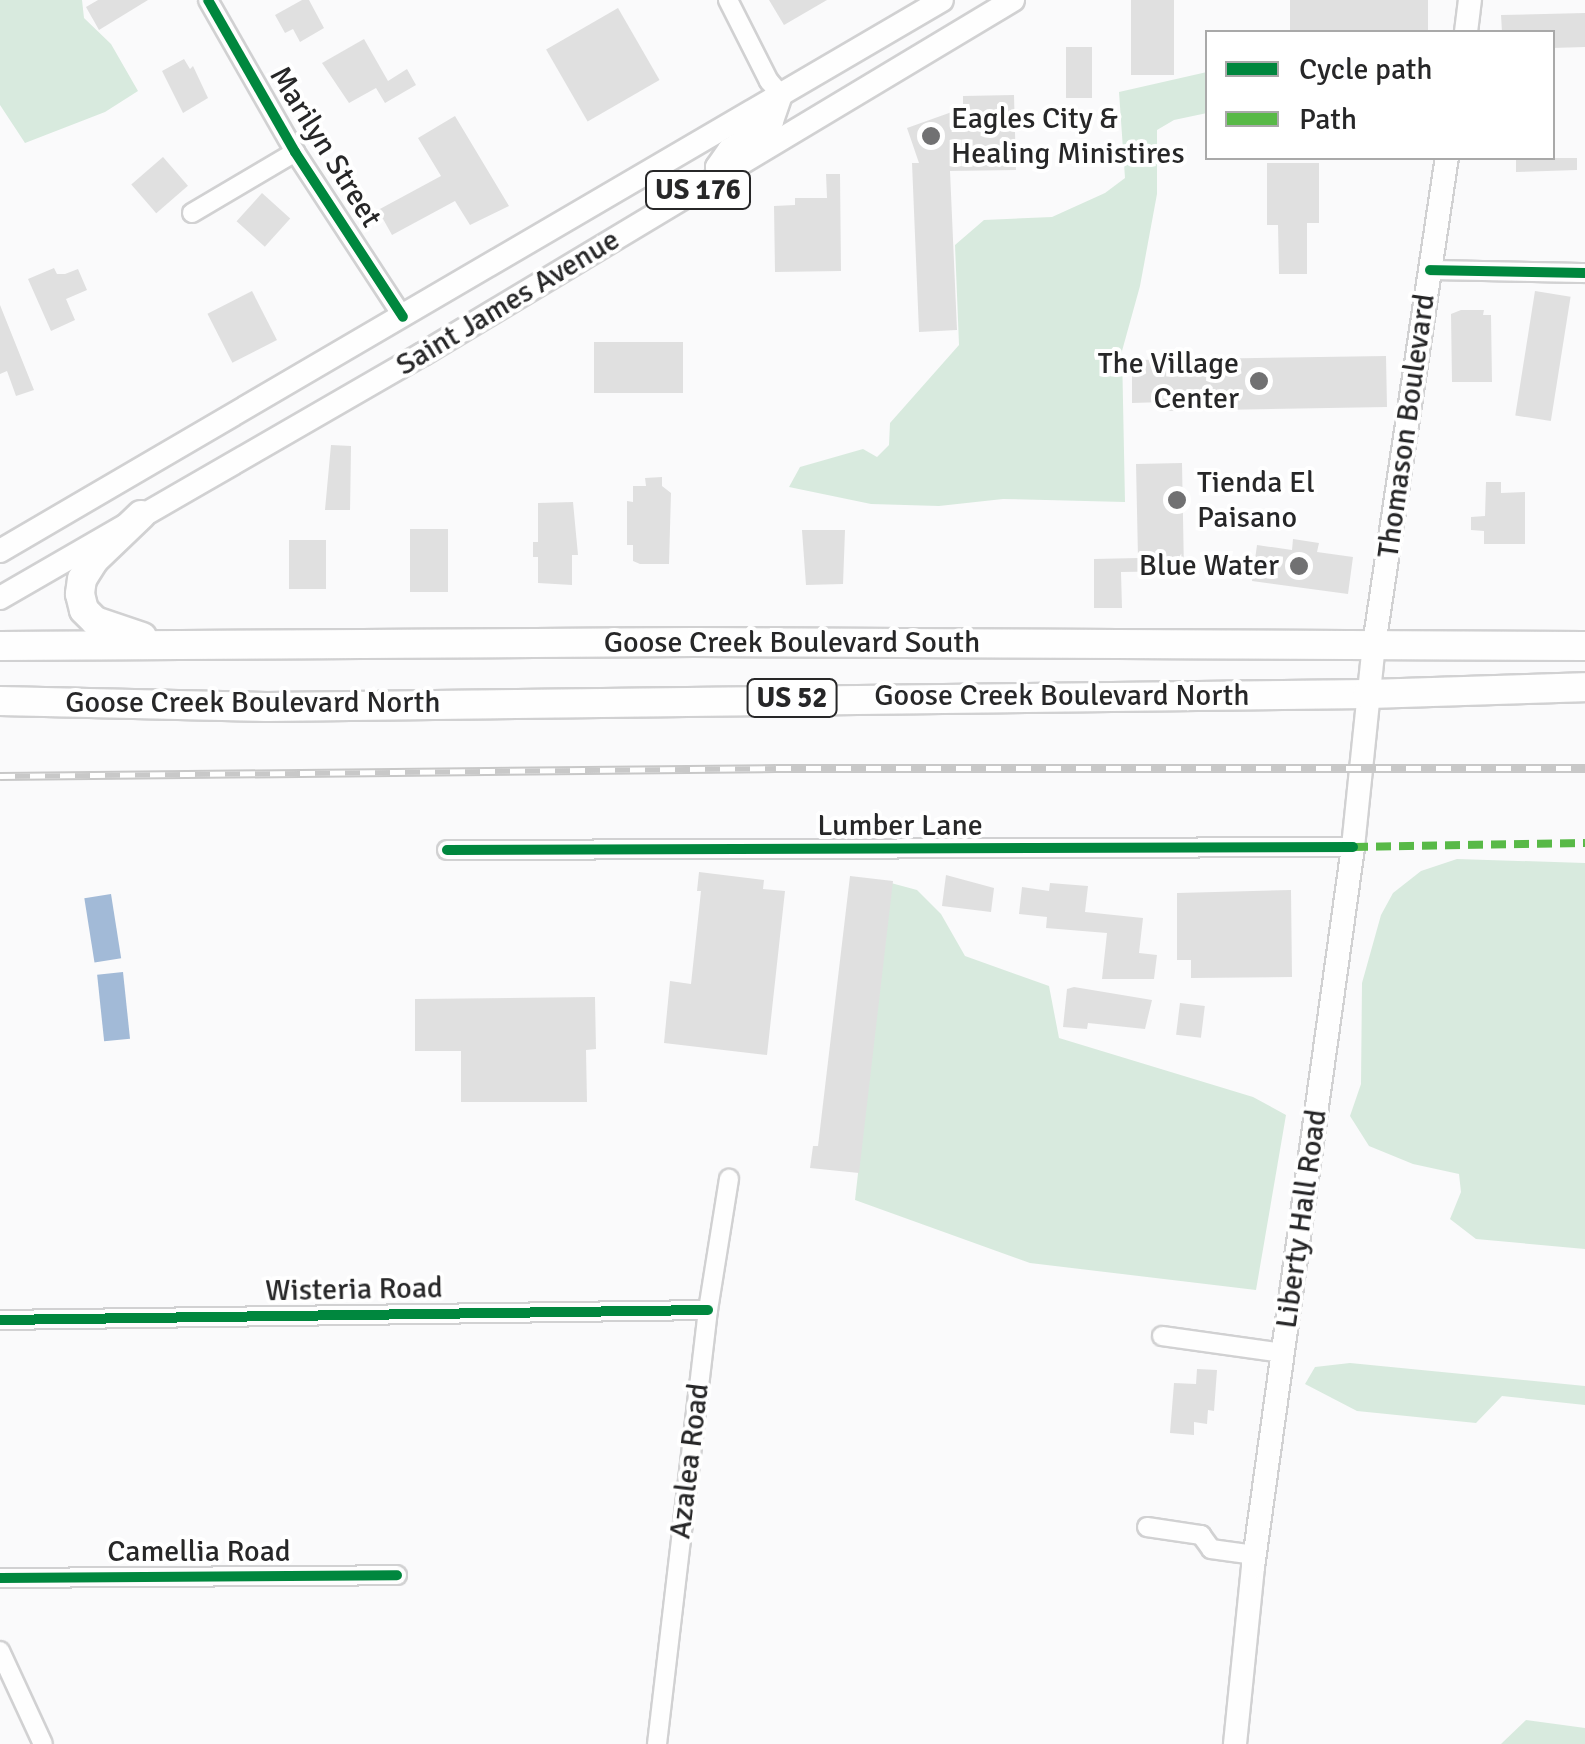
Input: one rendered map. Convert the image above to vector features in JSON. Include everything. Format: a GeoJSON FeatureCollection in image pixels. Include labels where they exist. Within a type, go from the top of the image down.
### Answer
{"type":"FeatureCollection","features":[{"type":"Feature","properties":{"kind":"highway"},"geometry":{"type":"LineString","coordinates":[[141,516],[94,560],[82,580],[84,610],[121,632],[182,646]]}},
{"type":"Feature","properties":{"kind":"highway","name":"Goose Creek Boulevard South"},"geometry":{"type":"LineString","coordinates":[[0,646],[694,642],[1585,646]]}},
{"type":"Feature","properties":{"kind":"highway","name":"Goose Creek Boulevard North"},"geometry":{"type":"LineString","coordinates":[[0,700],[268,706],[1368,694],[1585,687]]}},
{"type":"Feature","properties":{"kind":"main road","name":"Saint James Avenue"},"geometry":{"type":"LineString","coordinates":[[0,551],[942,0]]}},
{"type":"Feature","properties":{"kind":"main road"},"geometry":{"type":"LineString","coordinates":[[1466,30],[1470,0]]}},
{"type":"Feature","properties":{"kind":"main road","name":"Saint James Avenue"},"geometry":{"type":"LineString","coordinates":[[0,598],[719,178],[1007,2]]}},
{"type":"Feature","properties":{"kind":"main road"},"geometry":{"type":"LineString","coordinates":[[719,178],[717,167],[729,150],[772,121],[780,95]]}},
{"type":"Feature","properties":{"kind":"main road","name":"Thomason Boulevard"},"geometry":{"type":"LineString","coordinates":[[1368,694],[1447,160]]}},
{"type":"Feature","properties":{"kind":"main road","name":"Liberty Hall Road"},"geometry":{"type":"LineString","coordinates":[[1235,1744],[1255,1556],[1353,847],[1368,694]]}},
{"type":"Feature","properties":{"kind":"street","name":"Marilyn Street"},"geometry":{"type":"LineString","coordinates":[[208,0],[295,152],[402,317]]}},
{"type":"Feature","properties":{"kind":"street"},"geometry":{"type":"LineString","coordinates":[[728,0],[768,81],[780,95]]}},
{"type":"Feature","properties":{"kind":"street"},"geometry":{"type":"LineString","coordinates":[[192,213],[295,152]]}},
{"type":"Feature","properties":{"kind":"street"},"geometry":{"type":"LineString","coordinates":[[1430,270],[1585,273]]}},
{"type":"Feature","properties":{"kind":"street","name":"Lumber Lane"},"geometry":{"type":"LineString","coordinates":[[447,850],[1353,847]]}},
{"type":"Feature","properties":{"kind":"street","name":"Azalea Road"},"geometry":{"type":"LineString","coordinates":[[657,1744],[708,1310],[729,1180]]}},
{"type":"Feature","properties":{"kind":"street","name":"Wisteria Road"},"geometry":{"type":"LineString","coordinates":[[0,1320],[708,1310]]}},
{"type":"Feature","properties":{"kind":"street"},"geometry":{"type":"LineString","coordinates":[[1162,1336],[1283,1353]]}},
{"type":"Feature","properties":{"kind":"street"},"geometry":{"type":"LineString","coordinates":[[1147,1526],[1201,1535],[1210,1548],[1255,1556]]}},
{"type":"Feature","properties":{"kind":"street","name":"Camellia Road"},"geometry":{"type":"LineString","coordinates":[[0,1578],[397,1575]]}},
{"type":"Feature","properties":{"kind":"street"},"geometry":{"type":"LineString","coordinates":[[0,1651],[41,1743]]}},
{"type":"Feature","properties":{"kind":"green space"},"geometry":{"type":"Polygon","coordinates":[[[0,0],[82,0],[84,18],[111,44],[138,91],[105,112],[25,143],[0,105],[0,0]]]}},
{"type":"Feature","properties":{"kind":"green space"},"geometry":{"type":"Polygon","coordinates":[[[1205,72],[1205,113],[1174,120],[1157,130],[1157,194],[1140,286],[1122,351],[1125,502],[1003,499],[939,506],[871,504],[789,487],[800,467],[863,449],[877,457],[889,445],[890,423],[959,345],[955,245],[984,220],[1052,217],[1105,193],[1125,178],[1119,92],[1205,72]]]}},
{"type":"Feature","properties":{"kind":"green space"},"geometry":{"type":"Polygon","coordinates":[[[1457,859],[1585,863],[1585,1249],[1476,1239],[1450,1219],[1461,1192],[1459,1174],[1413,1164],[1369,1146],[1350,1116],[1361,1084],[1362,983],[1381,915],[1393,893],[1421,871],[1457,859]]]}},
{"type":"Feature","properties":{"kind":"green space"},"geometry":{"type":"Polygon","coordinates":[[[891,883],[917,890],[941,914],[965,956],[1049,986],[1059,1038],[1253,1097],[1286,1115],[1256,1290],[1030,1263],[855,1200],[891,883]]]}},
{"type":"Feature","properties":{"kind":"green space"},"geometry":{"type":"Polygon","coordinates":[[[1350,1363],[1585,1386],[1585,1405],[1502,1396],[1476,1423],[1357,1411],[1305,1384],[1315,1367],[1350,1363]]]}},
{"type":"Feature","properties":{"kind":"green space"},"geometry":{"type":"Polygon","coordinates":[[[1526,1720],[1585,1728],[1585,1744],[1501,1744],[1526,1720]]]}},
{"type":"Feature","properties":{"kind":"water"},"geometry":{"type":"Polygon","coordinates":[[[111,894],[121,958],[95,962],[84,898],[111,894]]]}},
{"type":"Feature","properties":{"kind":"water"},"geometry":{"type":"Polygon","coordinates":[[[123,972],[130,1039],[104,1041],[97,975],[123,972]]]}},
{"type":"Feature","properties":{"kind":"building"},"geometry":{"type":"Polygon","coordinates":[[[98,0],[148,0],[99,30],[86,7],[98,0]]]}},
{"type":"Feature","properties":{"kind":"building"},"geometry":{"type":"Polygon","coordinates":[[[309,0],[324,28],[300,42],[293,29],[285,33],[275,15],[309,0]]]}},
{"type":"Feature","properties":{"kind":"building"},"geometry":{"type":"Polygon","coordinates":[[[769,0],[827,0],[784,25],[769,0]]]}},
{"type":"Feature","properties":{"kind":"building"},"geometry":{"type":"Polygon","coordinates":[[[1131,0],[1174,0],[1174,75],[1131,75],[1131,0]]]}},
{"type":"Feature","properties":{"kind":"building"},"geometry":{"type":"Polygon","coordinates":[[[1290,0],[1428,0],[1428,30],[1290,30],[1290,0]]]}},
{"type":"Feature","properties":{"kind":"building"},"geometry":{"type":"Polygon","coordinates":[[[618,8],[660,80],[588,121],[546,50],[618,8]]]}},
{"type":"Feature","properties":{"kind":"building"},"geometry":{"type":"Polygon","coordinates":[[[1585,13],[1585,47],[1555,48],[1555,30],[1502,30],[1501,15],[1585,13]]]}},
{"type":"Feature","properties":{"kind":"building"},"geometry":{"type":"Polygon","coordinates":[[[364,39],[388,81],[407,69],[416,85],[385,103],[376,88],[349,103],[322,63],[364,39]]]}},
{"type":"Feature","properties":{"kind":"building"},"geometry":{"type":"Polygon","coordinates":[[[1066,47],[1092,47],[1092,98],[1066,98],[1066,47]]]}},
{"type":"Feature","properties":{"kind":"building"},"geometry":{"type":"Polygon","coordinates":[[[184,59],[190,69],[193,66],[208,98],[183,113],[162,71],[184,59]]]}},
{"type":"Feature","properties":{"kind":"building"},"geometry":{"type":"Polygon","coordinates":[[[1014,95],[1016,170],[950,171],[957,330],[919,332],[912,163],[919,163],[907,128],[963,108],[963,96],[1014,95]]]}},
{"type":"Feature","properties":{"kind":"building"},"geometry":{"type":"Polygon","coordinates":[[[455,116],[509,206],[470,225],[455,201],[392,235],[378,210],[441,176],[418,138],[455,116]]]}},
{"type":"Feature","properties":{"kind":"building"},"geometry":{"type":"Polygon","coordinates":[[[163,157],[188,186],[156,213],[131,185],[163,157]]]}},
{"type":"Feature","properties":{"kind":"building"},"geometry":{"type":"Polygon","coordinates":[[[1577,158],[1577,170],[1516,172],[1516,160],[1577,158]]]}},
{"type":"Feature","properties":{"kind":"building"},"geometry":{"type":"Polygon","coordinates":[[[1267,163],[1319,163],[1319,223],[1307,223],[1307,274],[1279,274],[1278,225],[1267,225],[1267,163]]]}},
{"type":"Feature","properties":{"kind":"building"},"geometry":{"type":"Polygon","coordinates":[[[826,174],[840,174],[841,271],[775,272],[774,206],[795,205],[795,198],[827,198],[826,174]]]}},
{"type":"Feature","properties":{"kind":"building"},"geometry":{"type":"Polygon","coordinates":[[[262,193],[290,218],[265,247],[237,221],[262,193]]]}},
{"type":"Feature","properties":{"kind":"building"},"geometry":{"type":"Polygon","coordinates":[[[54,268],[57,274],[78,269],[87,290],[66,299],[75,320],[51,331],[28,279],[54,268]]]}},
{"type":"Feature","properties":{"kind":"building"},"geometry":{"type":"Polygon","coordinates":[[[252,291],[277,340],[232,363],[207,314],[252,291]]]}},
{"type":"Feature","properties":{"kind":"building"},"geometry":{"type":"Polygon","coordinates":[[[1535,291],[1571,297],[1551,421],[1515,415],[1535,291]]]}},
{"type":"Feature","properties":{"kind":"building"},"geometry":{"type":"Polygon","coordinates":[[[0,305],[34,390],[16,396],[7,371],[0,374],[0,305]]]}},
{"type":"Feature","properties":{"kind":"building"},"geometry":{"type":"Polygon","coordinates":[[[1484,310],[1483,315],[1491,315],[1492,382],[1452,382],[1451,314],[1484,310]]]}},
{"type":"Feature","properties":{"kind":"building"},"geometry":{"type":"Polygon","coordinates":[[[594,342],[683,342],[683,393],[594,393],[594,342]]]}},
{"type":"Feature","properties":{"kind":"building","name":"The Village Center"},"geometry":{"type":"Polygon","coordinates":[[[1386,356],[1387,407],[1165,411],[1164,402],[1132,403],[1132,360],[1386,356]]]}},
{"type":"Feature","properties":{"kind":"building"},"geometry":{"type":"Polygon","coordinates":[[[331,445],[351,446],[350,510],[325,510],[331,445]]]}},
{"type":"Feature","properties":{"kind":"building","name":"The Village Center"},"geometry":{"type":"Polygon","coordinates":[[[1182,463],[1184,571],[1121,572],[1122,608],[1094,608],[1094,559],[1138,558],[1136,464],[1182,463]]]}},
{"type":"Feature","properties":{"kind":"building"},"geometry":{"type":"Polygon","coordinates":[[[662,477],[662,486],[671,493],[669,564],[640,564],[633,561],[633,545],[627,545],[627,501],[633,502],[633,486],[646,486],[645,478],[662,477]]]}},
{"type":"Feature","properties":{"kind":"building"},"geometry":{"type":"Polygon","coordinates":[[[1486,482],[1501,482],[1501,493],[1525,492],[1525,544],[1484,544],[1484,531],[1471,530],[1471,517],[1485,516],[1486,482]]]}},
{"type":"Feature","properties":{"kind":"building"},"geometry":{"type":"Polygon","coordinates":[[[573,502],[578,555],[572,555],[572,585],[538,583],[538,557],[533,557],[533,542],[538,542],[538,503],[573,502]]]}},
{"type":"Feature","properties":{"kind":"building"},"geometry":{"type":"Polygon","coordinates":[[[410,529],[448,529],[448,592],[410,592],[410,529]]]}},
{"type":"Feature","properties":{"kind":"building"},"geometry":{"type":"Polygon","coordinates":[[[802,530],[845,530],[843,584],[806,585],[802,530]]]}},
{"type":"Feature","properties":{"kind":"building"},"geometry":{"type":"Polygon","coordinates":[[[1293,539],[1319,543],[1317,552],[1353,557],[1348,594],[1252,581],[1257,545],[1292,550],[1293,539]]]}},
{"type":"Feature","properties":{"kind":"building"},"geometry":{"type":"Polygon","coordinates":[[[289,540],[326,540],[326,589],[289,589],[289,540]]]}},
{"type":"Feature","properties":{"kind":"building"},"geometry":{"type":"Polygon","coordinates":[[[699,872],[764,880],[763,889],[785,891],[767,1055],[664,1043],[670,981],[691,984],[701,891],[697,891],[699,872]]]}},
{"type":"Feature","properties":{"kind":"building"},"geometry":{"type":"Polygon","coordinates":[[[946,875],[994,888],[991,912],[942,906],[946,875]]]}},
{"type":"Feature","properties":{"kind":"building"},"geometry":{"type":"Polygon","coordinates":[[[850,876],[893,881],[859,1173],[810,1168],[813,1146],[818,1146],[850,876]]]}},
{"type":"Feature","properties":{"kind":"building"},"geometry":{"type":"Polygon","coordinates":[[[1050,883],[1088,886],[1085,912],[1143,918],[1139,953],[1157,955],[1154,979],[1102,979],[1107,933],[1046,928],[1047,917],[1019,914],[1022,887],[1049,891],[1050,883]]]}},
{"type":"Feature","properties":{"kind":"building"},"geometry":{"type":"Polygon","coordinates":[[[1291,890],[1292,977],[1191,978],[1191,960],[1177,960],[1177,893],[1291,890]]]}},
{"type":"Feature","properties":{"kind":"building"},"geometry":{"type":"Polygon","coordinates":[[[1067,989],[1152,1000],[1145,1029],[1088,1023],[1087,1029],[1063,1027],[1067,989]]]}},
{"type":"Feature","properties":{"kind":"building"},"geometry":{"type":"Polygon","coordinates":[[[595,997],[596,1049],[586,1050],[587,1102],[461,1102],[461,1051],[415,1051],[415,999],[595,997]]]}},
{"type":"Feature","properties":{"kind":"building"},"geometry":{"type":"Polygon","coordinates":[[[1180,1003],[1205,1006],[1201,1038],[1176,1035],[1180,1003]]]}},
{"type":"Feature","properties":{"kind":"building"},"geometry":{"type":"Polygon","coordinates":[[[1197,1369],[1217,1370],[1214,1411],[1208,1410],[1207,1424],[1194,1422],[1194,1435],[1170,1433],[1174,1383],[1196,1384],[1197,1369]]]}},
{"type":"Feature","properties":{"kind":"railway"},"geometry":{"type":"LineString","coordinates":[[0,776],[776,768],[1585,768]]}},
{"type":"Feature","properties":{"kind":"marked path"},"geometry":{"type":"LineString","coordinates":[[1353,847],[1585,843]]}},
{"type":"Feature","properties":{"kind":"cycle path"},"geometry":{"type":"LineString","coordinates":[[208,0],[295,152],[403,317]]}},
{"type":"Feature","properties":{"kind":"cycle path"},"geometry":{"type":"LineString","coordinates":[[1430,270],[1585,273]]}},
{"type":"Feature","properties":{"kind":"cycle path"},"geometry":{"type":"LineString","coordinates":[[447,850],[1353,847]]}},
{"type":"Feature","properties":{"kind":"cycle path"},"geometry":{"type":"LineString","coordinates":[[0,1320],[708,1310]]}},
{"type":"Feature","properties":{"kind":"cycle path"},"geometry":{"type":"LineString","coordinates":[[0,1578],[397,1575]]}},
{"type":"Feature","properties":{"kind":"place","name":"Eagles City & Healing Ministires"},"geometry":{"type":"Point","coordinates":[931,136]}},
{"type":"Feature","properties":{"kind":"place","name":"The Village Center"},"geometry":{"type":"Point","coordinates":[1259,381]}},
{"type":"Feature","properties":{"kind":"place","name":"Tienda El Paisano"},"geometry":{"type":"Point","coordinates":[1177,500]}},
{"type":"Feature","properties":{"kind":"place","name":"Blue Water"},"geometry":{"type":"Point","coordinates":[1299,566]}}]}
